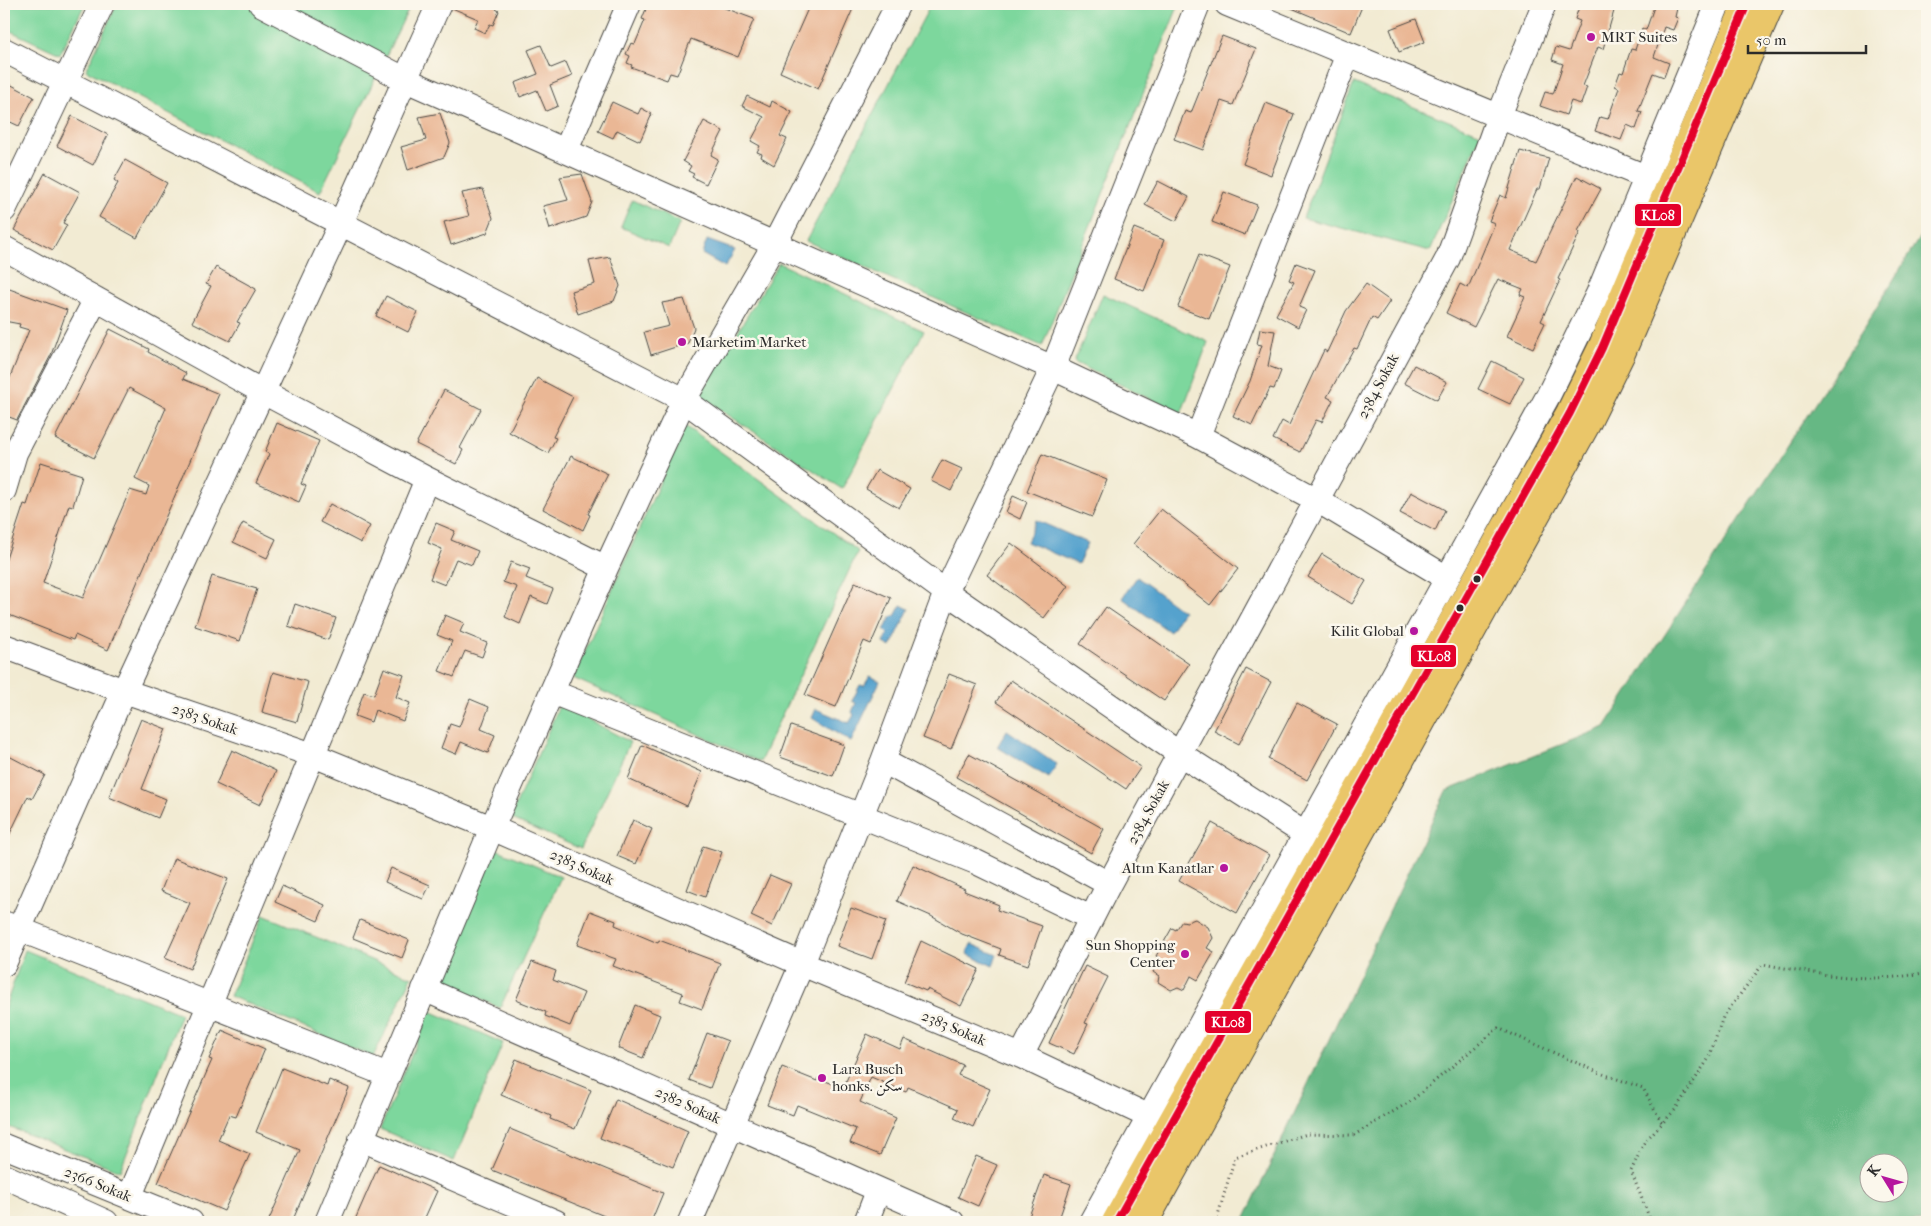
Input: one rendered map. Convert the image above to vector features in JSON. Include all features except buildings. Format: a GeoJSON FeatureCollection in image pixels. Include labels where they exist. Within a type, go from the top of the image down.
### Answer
{"type":"FeatureCollection","features":[{"type":"Feature","properties":{"kind":"main road"},"geometry":{"type":"LineString","coordinates":[[1116,1222],[1570,413],[1602,348],[1747,4]]}},
{"type":"Feature","properties":{"kind":"main road"},"geometry":{"type":"LineString","coordinates":[[1144,1222],[1585,426],[1621,354],[1770,4]]}},
{"type":"Feature","properties":{"kind":"street"},"geometry":{"type":"LineString","coordinates":[[4,210],[102,4]]}},
{"type":"Feature","properties":{"kind":"street"},"geometry":{"type":"LineString","coordinates":[[261,4],[406,80],[1053,368],[1198,436],[1317,500],[1447,578]]}},
{"type":"Feature","properties":{"kind":"street"},"geometry":{"type":"LineString","coordinates":[[4,964],[11,926],[124,691],[342,223],[439,4]]}},
{"type":"Feature","properties":{"kind":"street"},"geometry":{"type":"LineString","coordinates":[[566,150],[629,4]]}},
{"type":"Feature","properties":{"kind":"street"},"geometry":{"type":"LineString","coordinates":[[327,1222],[492,828],[606,568],[684,400],[774,245],[898,4]]}},
{"type":"Feature","properties":{"kind":"street"},"geometry":{"type":"LineString","coordinates":[[690,1222],[802,964],[883,761],[946,592],[1053,368],[1198,4]]}},
{"type":"Feature","properties":{"kind":"street"},"geometry":{"type":"LineString","coordinates":[[1226,4],[1646,177]]}},
{"type":"Feature","properties":{"kind":"street","name":"2384 Sokak"},"geometry":{"type":"LineString","coordinates":[[1021,1056],[1109,884],[1448,258],[1499,116],[1544,4]]}},
{"type":"Feature","properties":{"kind":"street"},"geometry":{"type":"LineString","coordinates":[[1091,1222],[1548,396],[1598,294],[1718,4]]}},
{"type":"Feature","properties":{"kind":"street"},"geometry":{"type":"LineString","coordinates":[[4,50],[684,400],[946,592],[1180,754],[1305,834]]}},
{"type":"Feature","properties":{"kind":"street"},"geometry":{"type":"LineString","coordinates":[[1198,436],[1348,54]]}},
{"type":"Feature","properties":{"kind":"street"},"geometry":{"type":"LineString","coordinates":[[4,248],[263,392],[427,479],[606,568]]}},
{"type":"Feature","properties":{"kind":"street"},"geometry":{"type":"LineString","coordinates":[[4,490],[12,439],[96,299]]}},
{"type":"Feature","properties":{"kind":"street"},"geometry":{"type":"LineString","coordinates":[[130,1196],[427,479]]}},
{"type":"Feature","properties":{"kind":"street","name":"2383 Sokak"},"geometry":{"type":"LineString","coordinates":[[4,646],[124,691],[313,755],[492,828],[802,964],[1021,1056],[1148,1116]]}},
{"type":"Feature","properties":{"kind":"street"},"geometry":{"type":"LineString","coordinates":[[552,692],[862,814],[976,862],[1091,918]]}},
{"type":"Feature","properties":{"kind":"street"},"geometry":{"type":"LineString","coordinates":[[883,761],[1109,884]]}},
{"type":"Feature","properties":{"kind":"street"},"geometry":{"type":"LineString","coordinates":[[11,926],[388,1075]]}},
{"type":"Feature","properties":{"kind":"street","name":"2382 Sokak"},"geometry":{"type":"LineString","coordinates":[[424,989],[732,1124],[878,1191],[952,1222]]}},
{"type":"Feature","properties":{"kind":"street"},"geometry":{"type":"LineString","coordinates":[[361,1139],[556,1222]]}},
{"type":"Feature","properties":{"kind":"street","name":"2366 Sokak"},"geometry":{"type":"LineString","coordinates":[[4,1146],[191,1222]]}},
{"type":"Feature","properties":{"kind":"street","name":"2366 Sokak"},"geometry":{"type":"LineString","coordinates":[[4,1176],[106,1222]]}},
{"type":"Feature","properties":{"kind":"street"},"geometry":{"type":"LineString","coordinates":[[866,1222],[878,1191]]}},
{"type":"Feature","properties":{"kind":"path"},"geometry":{"type":"LineString","coordinates":[[1651,1222],[1631,1171],[1645,1141],[1675,1110],[1709,1058],[1723,1016],[1763,964],[1832,977],[1912,976],[1927,972]]}},
{"type":"Feature","properties":{"kind":"path"},"geometry":{"type":"LineString","coordinates":[[1216,1222],[1235,1157],[1307,1134],[1354,1135],[1411,1101],[1498,1028],[1600,1074],[1643,1088],[1662,1123]]}},
{"type":"Feature","properties":{"kind":"green space"},"geometry":{"type":"Polygon","coordinates":[[[4,4],[85,4],[60,54],[4,28],[4,4]]]}},
{"type":"Feature","properties":{"kind":"green space"},"geometry":{"type":"Polygon","coordinates":[[[117,4],[411,4],[320,192],[86,70],[117,4]]]}},
{"type":"Feature","properties":{"kind":"green space"},"geometry":{"type":"Polygon","coordinates":[[[931,4],[1179,4],[1042,346],[806,241],[931,4]]]}},
{"type":"Feature","properties":{"kind":"green space"},"geometry":{"type":"Polygon","coordinates":[[[1354,83],[1481,134],[1430,251],[1303,218],[1354,83]]]}},
{"type":"Feature","properties":{"kind":"green space"},"geometry":{"type":"Polygon","coordinates":[[[632,200],[680,222],[669,248],[621,227],[632,200]]]}},
{"type":"Feature","properties":{"kind":"green space"},"geometry":{"type":"Polygon","coordinates":[[[1927,225],[1927,1222],[1243,1222],[1446,791],[1605,727],[1864,328],[1927,225]]]}},
{"type":"Feature","properties":{"kind":"green space"},"geometry":{"type":"Polygon","coordinates":[[[779,263],[924,331],[842,489],[699,396],[779,263]]]}},
{"type":"Feature","properties":{"kind":"green space"},"geometry":{"type":"Polygon","coordinates":[[[1103,294],[1208,342],[1181,414],[1074,362],[1103,294]]]}},
{"type":"Feature","properties":{"kind":"green space"},"geometry":{"type":"Polygon","coordinates":[[[685,426],[858,551],[760,762],[573,678],[685,426]]]}},
{"type":"Feature","properties":{"kind":"green space"},"geometry":{"type":"Polygon","coordinates":[[[560,704],[630,742],[581,849],[510,818],[560,704]]]}},
{"type":"Feature","properties":{"kind":"green space"},"geometry":{"type":"Polygon","coordinates":[[[496,849],[561,877],[500,1008],[441,982],[496,849]]]}},
{"type":"Feature","properties":{"kind":"green space"},"geometry":{"type":"Polygon","coordinates":[[[263,915],[412,977],[373,1057],[230,996],[263,915]]]}},
{"type":"Feature","properties":{"kind":"green space"},"geometry":{"type":"Polygon","coordinates":[[[25,950],[181,1014],[120,1171],[4,1125],[4,1010],[25,950]]]}},
{"type":"Feature","properties":{"kind":"green space"},"geometry":{"type":"Polygon","coordinates":[[[430,1011],[503,1043],[454,1161],[380,1129],[430,1011]]]}},
{"type":"Feature","properties":{"kind":"water"},"geometry":{"type":"Polygon","coordinates":[[[707,240],[735,250],[725,267],[702,254],[707,240]]]}},
{"type":"Feature","properties":{"kind":"water"},"geometry":{"type":"Polygon","coordinates":[[[1036,520],[1088,543],[1078,564],[1027,542],[1036,520]]]}},
{"type":"Feature","properties":{"kind":"water"},"geometry":{"type":"Polygon","coordinates":[[[1137,577],[1183,611],[1170,632],[1122,598],[1137,577]]]}},
{"type":"Feature","properties":{"kind":"water"},"geometry":{"type":"Polygon","coordinates":[[[901,605],[909,609],[891,647],[884,643],[888,634],[884,630],[901,605]]]}},
{"type":"Feature","properties":{"kind":"water"},"geometry":{"type":"Polygon","coordinates":[[[870,676],[880,681],[851,742],[812,718],[816,709],[849,723],[854,715],[852,712],[856,703],[852,701],[860,685],[864,686],[870,676]]]}},
{"type":"Feature","properties":{"kind":"water"},"geometry":{"type":"Polygon","coordinates":[[[1007,730],[1057,764],[1049,778],[997,747],[1007,730]]]}},
{"type":"Feature","properties":{"kind":"water"},"geometry":{"type":"Polygon","coordinates":[[[971,944],[997,955],[993,966],[967,954],[971,944]]]}},
{"type":"Feature","properties":{"kind":"transit line","name":"KL08"},"geometry":{"type":"LineString","coordinates":[[1116,1222],[1570,413],[1602,348],[1747,4]]}},
{"type":"Feature","properties":{"kind":"place","name":"MRT Suites"},"geometry":{"type":"Point","coordinates":[1591,37]}},
{"type":"Feature","properties":{"kind":"place","name":"Marketim Market"},"geometry":{"type":"Point","coordinates":[682,342]}},
{"type":"Feature","properties":{"kind":"place","name":"Kilit Global"},"geometry":{"type":"Point","coordinates":[1414,631]}},
{"type":"Feature","properties":{"kind":"place","name":"Altın Kanatlar"},"geometry":{"type":"Point","coordinates":[1224,868]}},
{"type":"Feature","properties":{"kind":"place","name":"Sun Shopping Center"},"geometry":{"type":"Point","coordinates":[1185,954]}},
{"type":"Feature","properties":{"kind":"place","name":"Lara Busch honks. سكن"},"geometry":{"type":"Point","coordinates":[822,1078]}}]}
